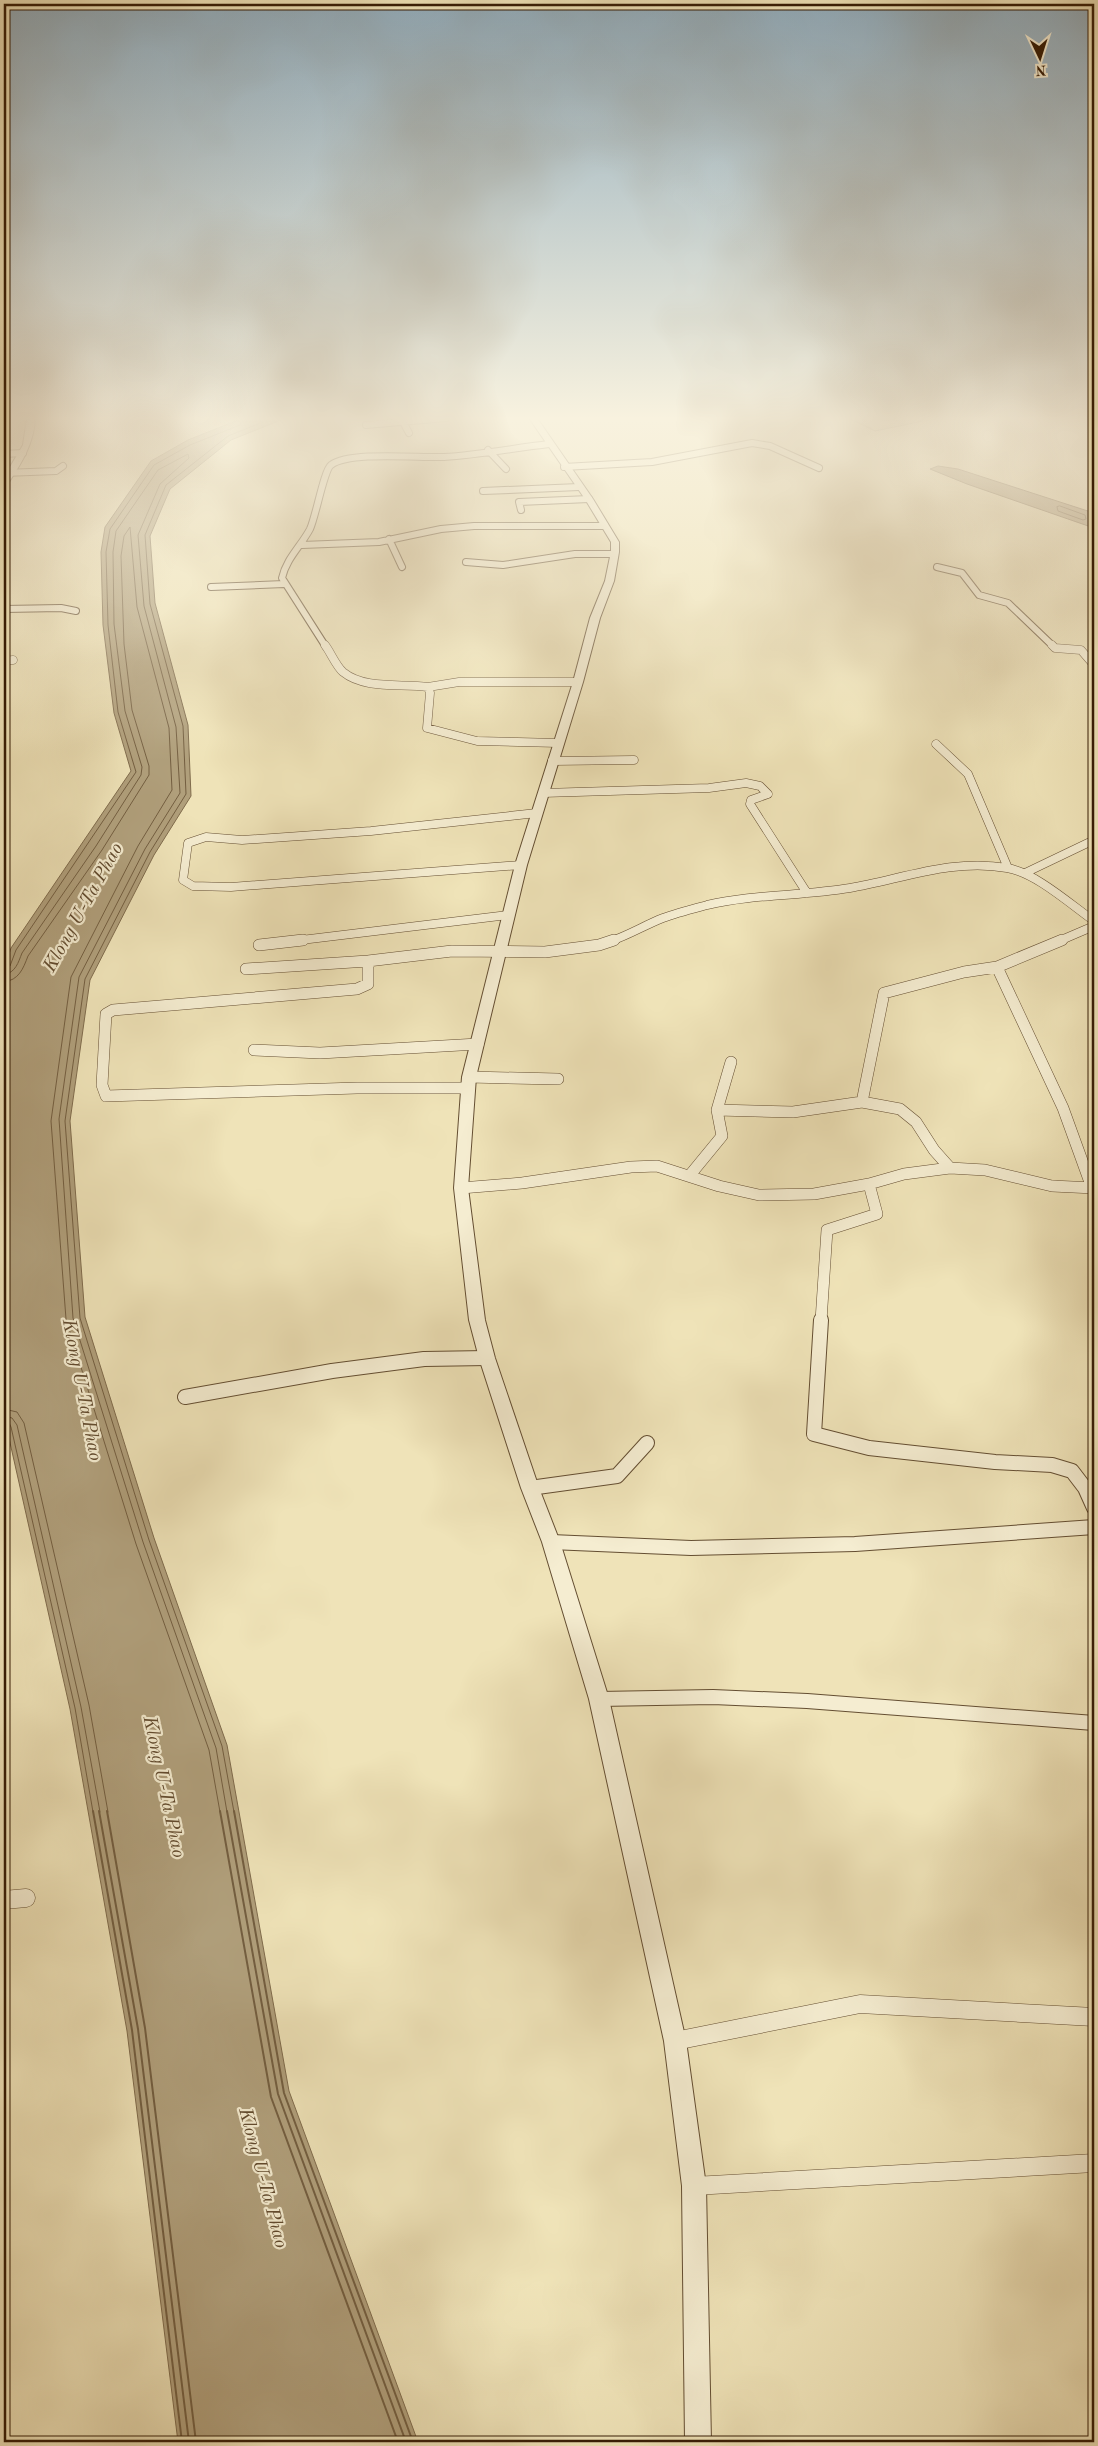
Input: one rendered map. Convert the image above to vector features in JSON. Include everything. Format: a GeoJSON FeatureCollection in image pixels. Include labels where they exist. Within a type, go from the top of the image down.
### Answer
{"type":"FeatureCollection","features":[{"type":"Feature","properties":{"kind":"street"},"geometry":{"type":"LineString","coordinates":[[308,532],[302,545],[284,568],[282,578],[284,584],[307,614],[342,671],[353,679],[365,683],[409,683],[428,687],[459,682],[578,682]]}},
{"type":"Feature","properties":{"kind":"street"},"geometry":{"type":"LineString","coordinates":[[302,545],[379,542],[425,532]]}},
{"type":"Feature","properties":{"kind":"street"},"geometry":{"type":"LineString","coordinates":[[609,532],[615,542],[612,570],[595,618],[578,682],[521,865],[469,1082],[461,1188],[477,1320],[487,1358],[530,1488],[552,1542],[599,1699],[674,2041],[694,2186],[698,2442]]}},
{"type":"Feature","properties":{"kind":"street"},"geometry":{"type":"LineString","coordinates":[[389,539],[402,566]]}},
{"type":"Feature","properties":{"kind":"street"},"geometry":{"type":"LineString","coordinates":[[466,562],[503,565],[575,554],[615,554]]}},
{"type":"Feature","properties":{"kind":"street"},"geometry":{"type":"LineString","coordinates":[[937,567],[962,573],[979,594],[1008,603],[1055,648],[1081,650],[1094,665]]}},
{"type":"Feature","properties":{"kind":"street"},"geometry":{"type":"LineString","coordinates":[[211,587],[284,584]]}},
{"type":"Feature","properties":{"kind":"street"},"geometry":{"type":"LineString","coordinates":[[4,609],[61,608],[76,611]]}},
{"type":"Feature","properties":{"kind":"street"},"geometry":{"type":"LineString","coordinates":[[4,661],[13,660]]}},
{"type":"Feature","properties":{"kind":"street"},"geometry":{"type":"LineString","coordinates":[[428,687],[430,693],[427,728],[433,731],[477,741],[558,743]]}},
{"type":"Feature","properties":{"kind":"street"},"geometry":{"type":"LineString","coordinates":[[936,744],[968,774],[1008,868]]}},
{"type":"Feature","properties":{"kind":"street"},"geometry":{"type":"LineString","coordinates":[[552,761],[634,760]]}},
{"type":"Feature","properties":{"kind":"street"},"geometry":{"type":"LineString","coordinates":[[543,793],[709,788],[746,783],[760,786],[768,794],[751,800],[750,804],[807,893]]}},
{"type":"Feature","properties":{"kind":"street"},"geometry":{"type":"LineString","coordinates":[[521,865],[230,887],[193,886],[183,880],[188,843],[206,837],[242,840],[371,831],[537,813]]}},
{"type":"Feature","properties":{"kind":"street"},"geometry":{"type":"LineString","coordinates":[[1025,873],[1094,840]]}},
{"type":"Feature","properties":{"kind":"street"},"geometry":{"type":"LineString","coordinates":[[246,969],[368,961],[452,951],[545,952],[599,945],[636,932],[663,918],[708,906],[760,896],[848,888],[955,866],[982,865],[1008,868],[1025,873],[1094,921]]}},
{"type":"Feature","properties":{"kind":"street"},"geometry":{"type":"LineString","coordinates":[[259,945],[508,915]]}},
{"type":"Feature","properties":{"kind":"street"},"geometry":{"type":"LineString","coordinates":[[862,1102],[884,993],[964,972],[997,967],[1094,926]]}},
{"type":"Feature","properties":{"kind":"street"},"geometry":{"type":"LineString","coordinates":[[368,961],[368,984],[357,989],[113,1010],[106,1014],[102,1085],[106,1096],[558,1079]]}},
{"type":"Feature","properties":{"kind":"street"},"geometry":{"type":"LineString","coordinates":[[461,1188],[522,1183],[631,1167],[657,1166],[690,1175],[719,1186],[759,1195],[814,1194],[869,1184],[904,1174],[950,1168],[985,1170],[1052,1186],[1093,1188],[1063,1108],[997,967]]}},
{"type":"Feature","properties":{"kind":"street"},"geometry":{"type":"LineString","coordinates":[[254,1050],[320,1053],[478,1044]]}},
{"type":"Feature","properties":{"kind":"street"},"geometry":{"type":"LineString","coordinates":[[690,1175],[722,1136],[717,1110],[731,1062]]}},
{"type":"Feature","properties":{"kind":"street"},"geometry":{"type":"LineString","coordinates":[[717,1110],[793,1112],[862,1102],[900,1109],[916,1122],[934,1150],[950,1168]]}},
{"type":"Feature","properties":{"kind":"street"},"geometry":{"type":"LineString","coordinates":[[869,1184],[877,1214],[827,1230],[814,1434],[869,1448],[995,1462],[1052,1465],[1072,1471],[1085,1488],[1094,1508]]}},
{"type":"Feature","properties":{"kind":"street"},"geometry":{"type":"LineString","coordinates":[[186,1397],[350,1368],[424,1359],[487,1358]]}},
{"type":"Feature","properties":{"kind":"street"},"geometry":{"type":"LineString","coordinates":[[530,1488],[617,1476],[647,1443]]}},
{"type":"Feature","properties":{"kind":"street"},"geometry":{"type":"LineString","coordinates":[[552,1542],[690,1548],[855,1544],[1094,1527]]}},
{"type":"Feature","properties":{"kind":"street"},"geometry":{"type":"LineString","coordinates":[[599,1699],[713,1697],[770,1699],[1094,1723]]}},
{"type":"Feature","properties":{"kind":"street"},"geometry":{"type":"LineString","coordinates":[[4,1900],[26,1898]]}},
{"type":"Feature","properties":{"kind":"street"},"geometry":{"type":"LineString","coordinates":[[674,2041],[860,2004],[1094,2017]]}},
{"type":"Feature","properties":{"kind":"street"},"geometry":{"type":"LineString","coordinates":[[694,2186],[1094,2163]]}},
{"type":"Feature","properties":{"kind":"water","name":"Klong U-Ta Phao"},"geometry":{"type":"Polygon","coordinates":[[[104,532],[152,532],[150,536],[155,603],[188,725],[191,796],[154,855],[90,980],[70,1121],[85,1317],[154,1538],[227,1745],[289,2091],[418,2442],[178,2442],[127,2031],[70,1709],[4,1416],[4,969],[11,948],[131,771],[114,713],[103,625],[101,552],[104,532]]]}}]}
